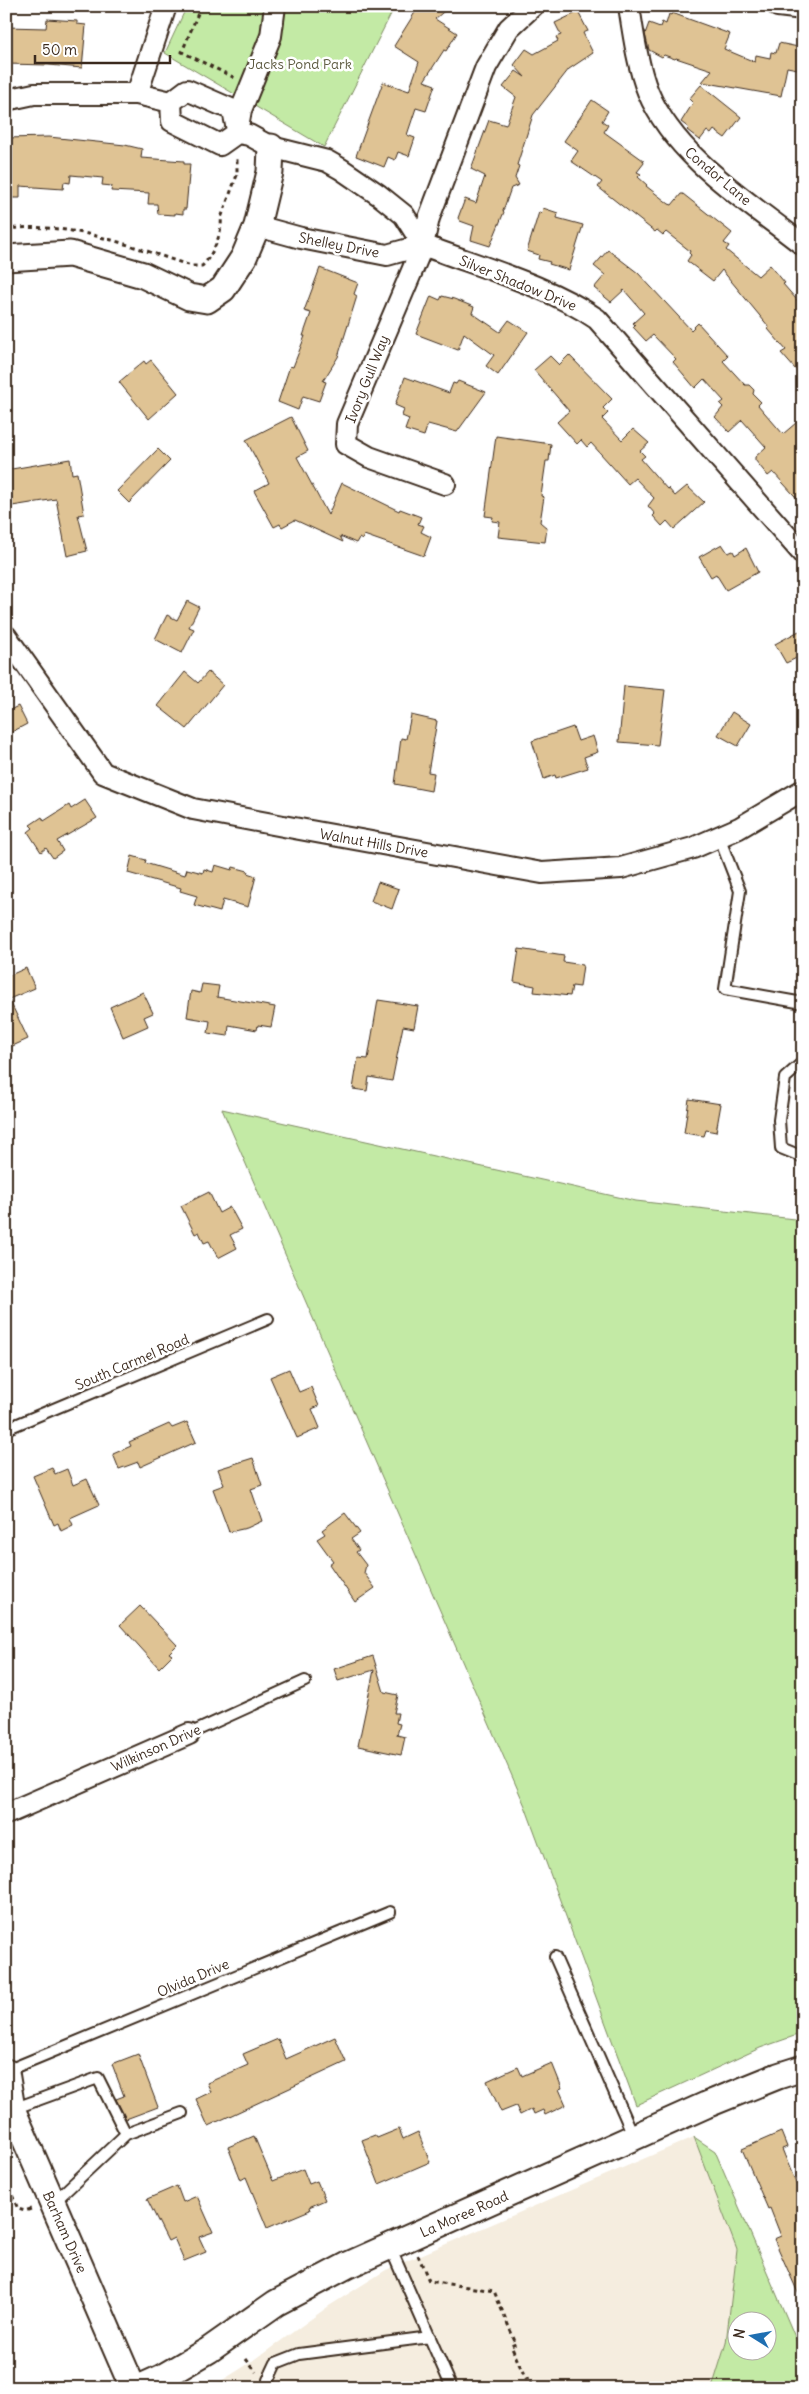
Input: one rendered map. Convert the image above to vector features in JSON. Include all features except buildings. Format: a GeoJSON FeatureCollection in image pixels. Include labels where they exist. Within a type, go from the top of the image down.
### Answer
{"type":"FeatureCollection","features":[{"type":"Feature","properties":{"kind":"street"},"geometry":{"type":"LineString","coordinates":[[136,94],[166,6]]}},
{"type":"Feature","properties":{"kind":"street"},"geometry":{"type":"LineString","coordinates":[[238,133],[241,110],[271,36],[275,6]]}},
{"type":"Feature","properties":{"kind":"street"},"geometry":{"type":"LineString","coordinates":[[422,245],[429,218],[486,67],[509,28],[533,6]]}},
{"type":"Feature","properties":{"kind":"street","name":"Condor Lane"},"geometry":{"type":"LineString","coordinates":[[629,6],[647,91],[666,128],[694,158],[803,245]]}},
{"type":"Feature","properties":{"kind":"street"},"geometry":{"type":"LineString","coordinates":[[778,6],[803,9]]}},
{"type":"Feature","properties":{"kind":"street"},"geometry":{"type":"LineString","coordinates":[[6,100],[34,94],[136,94],[172,102],[188,90],[233,110],[238,133]]}},
{"type":"Feature","properties":{"kind":"street"},"geometry":{"type":"LineString","coordinates":[[172,102],[172,121],[220,145],[238,133],[249,135],[271,147],[327,161],[341,169],[379,195],[404,216],[422,245]]}},
{"type":"Feature","properties":{"kind":"street"},"geometry":{"type":"LineString","coordinates":[[6,258],[70,254],[143,275],[189,297],[206,300],[223,288],[244,257],[257,226],[270,172],[271,147]]}},
{"type":"Feature","properties":{"kind":"street","name":"Shelley Drive"},"geometry":{"type":"LineString","coordinates":[[257,226],[301,238],[387,255],[422,245]]}},
{"type":"Feature","properties":{"kind":"street","name":"Ivory Gull Way"},"geometry":{"type":"LineString","coordinates":[[422,245],[347,424],[346,444],[369,458],[445,484]]}},
{"type":"Feature","properties":{"kind":"street","name":"Silver Shadow Drive"},"geometry":{"type":"LineString","coordinates":[[422,245],[551,293],[578,305],[597,318],[803,554]]}},
{"type":"Feature","properties":{"kind":"street","name":"Walnut Hills Drive"},"geometry":{"type":"LineString","coordinates":[[6,636],[103,773],[193,809],[542,873],[621,868],[693,848],[739,828],[803,790]]}},
{"type":"Feature","properties":{"kind":"street","name":"Wilkinson Drive"},"geometry":{"type":"LineString","coordinates":[[6,1814],[188,1734]]}},
{"type":"Feature","properties":{"kind":"street","name":"La Moree Road"},"geometry":{"type":"LineString","coordinates":[[139,2388],[209,2350],[276,2303],[348,2265],[706,2105],[803,2068]]}},
{"type":"Feature","properties":{"kind":"street","name":"Barham Drive"},"geometry":{"type":"LineString","coordinates":[[6,2072],[12,2109],[44,2205],[133,2388]]}},
{"type":"Feature","properties":{"kind":"lane"},"geometry":{"type":"LineString","coordinates":[[719,837],[740,891],[725,989],[803,1003]]}},
{"type":"Feature","properties":{"kind":"lane"},"geometry":{"type":"LineString","coordinates":[[803,1062],[785,1078],[779,1120],[781,1148],[803,1157]]}},
{"type":"Feature","properties":{"kind":"lane","name":"South Carmel Road"},"geometry":{"type":"LineString","coordinates":[[6,1429],[268,1319]]}},
{"type":"Feature","properties":{"kind":"lane","name":"Wilkinson Drive"},"geometry":{"type":"LineString","coordinates":[[188,1734],[305,1680]]}},
{"type":"Feature","properties":{"kind":"lane","name":"Olvida Drive"},"geometry":{"type":"LineString","coordinates":[[6,2072],[390,1912]]}},
{"type":"Feature","properties":{"kind":"lane"},"geometry":{"type":"LineString","coordinates":[[555,1957],[634,2138]]}},
{"type":"Feature","properties":{"kind":"lane"},"geometry":{"type":"LineString","coordinates":[[12,2109],[98,2078],[126,2134]]}},
{"type":"Feature","properties":{"kind":"lane"},"geometry":{"type":"LineString","coordinates":[[44,2205],[126,2134],[182,2112]]}},
{"type":"Feature","properties":{"kind":"lane"},"geometry":{"type":"LineString","coordinates":[[390,2246],[452,2388]]}},
{"type":"Feature","properties":{"kind":"lane"},"geometry":{"type":"LineString","coordinates":[[268,2388],[268,2380],[276,2363],[299,2354],[430,2337]]}},
{"type":"Feature","properties":{"kind":"path"},"geometry":{"type":"LineString","coordinates":[[201,6],[182,52],[250,86]]}},
{"type":"Feature","properties":{"kind":"path"},"geometry":{"type":"LineString","coordinates":[[6,229],[70,230],[106,238],[191,266],[202,266],[210,259],[222,224],[221,218],[237,175],[238,133]]}},
{"type":"Feature","properties":{"kind":"path"},"geometry":{"type":"LineString","coordinates":[[6,2181],[18,2209],[25,2211],[44,2205]]}},
{"type":"Feature","properties":{"kind":"path"},"geometry":{"type":"LineString","coordinates":[[417,2252],[429,2281],[494,2291],[516,2344],[511,2346],[526,2379],[529,2378],[533,2388]]}},
{"type":"Feature","properties":{"kind":"shaded area"},"geometry":{"type":"Polygon","coordinates":[[[694,2137],[737,2250],[730,2312],[726,2312],[726,2343],[712,2388],[210,2388],[253,2361],[329,2306],[386,2270],[694,2137]]]}},
{"type":"Feature","properties":{"kind":"green space","name":"Jacks Pond Park"},"geometry":{"type":"Polygon","coordinates":[[[187,6],[395,6],[324,147],[165,53],[187,6]]]}},
{"type":"Feature","properties":{"kind":"green space"},"geometry":{"type":"Polygon","coordinates":[[[222,1109],[636,1201],[803,1220],[803,2033],[760,2048],[636,2105],[525,1806],[222,1109]]]}},
{"type":"Feature","properties":{"kind":"green space"},"geometry":{"type":"Polygon","coordinates":[[[694,2137],[715,2151],[798,2344],[803,2347],[803,2388],[712,2388],[726,2343],[726,2362],[776,2362],[776,2312],[730,2312],[737,2250],[694,2137]]]}}]}
